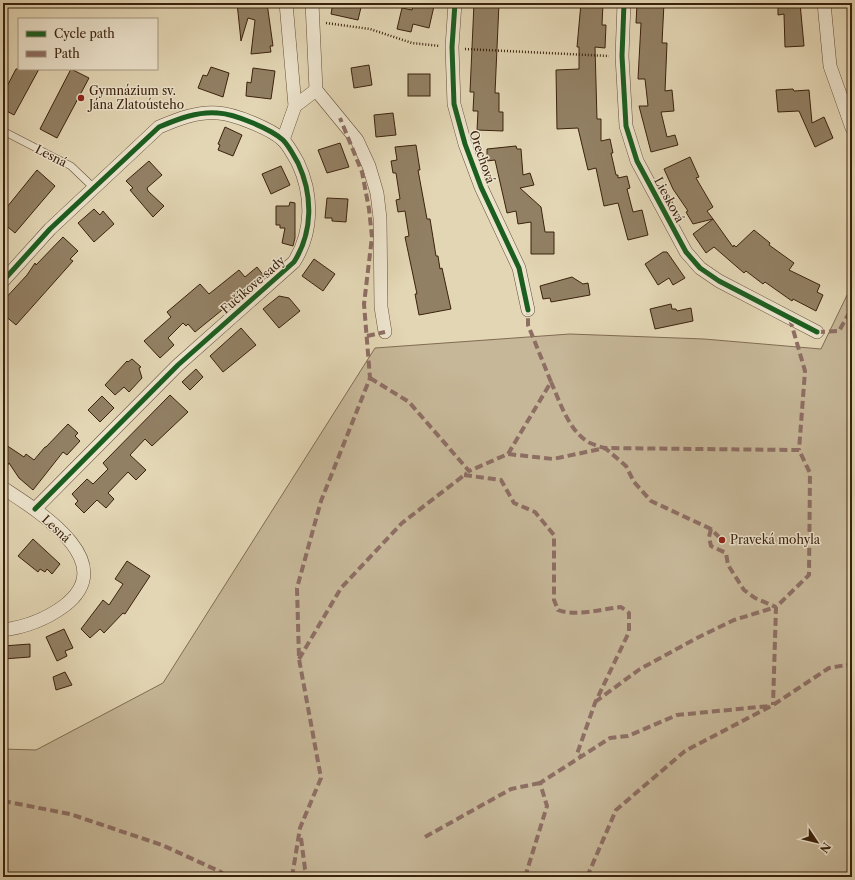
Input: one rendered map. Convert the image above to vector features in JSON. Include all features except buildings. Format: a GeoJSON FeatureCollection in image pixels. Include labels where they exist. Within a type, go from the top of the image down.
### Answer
{"type":"FeatureCollection","features":[{"type":"Feature","properties":{"kind":"street"},"geometry":{"type":"LineString","coordinates":[[283,140],[295,106],[286,3]]}},
{"type":"Feature","properties":{"kind":"street"},"geometry":{"type":"LineString","coordinates":[[312,3],[316,90],[357,140],[370,166],[375,186],[380,218],[381,307],[385,332]]}},
{"type":"Feature","properties":{"kind":"street","name":"Orechová"},"geometry":{"type":"LineString","coordinates":[[455,3],[452,47],[454,104],[465,144],[481,187],[519,268],[528,310]]}},
{"type":"Feature","properties":{"kind":"street","name":"Liesková"},"geometry":{"type":"LineString","coordinates":[[624,3],[622,56],[626,126],[637,161],[686,252],[700,268],[719,281],[817,332]]}},
{"type":"Feature","properties":{"kind":"street"},"geometry":{"type":"LineString","coordinates":[[824,3],[830,66],[852,128]]}},
{"type":"Feature","properties":{"kind":"street"},"geometry":{"type":"LineString","coordinates":[[295,106],[316,90]]}},
{"type":"Feature","properties":{"kind":"street","name":"Fučíkove sady"},"geometry":{"type":"LineString","coordinates":[[3,281],[50,229],[160,127],[199,114],[218,113],[243,119],[283,140],[294,156],[303,175],[308,191],[308,227],[303,246],[294,262],[178,365],[34,509]]}},
{"type":"Feature","properties":{"kind":"street","name":"Lesná"},"geometry":{"type":"LineString","coordinates":[[3,488],[34,509],[63,533],[74,547],[82,562],[85,575],[81,588],[68,602],[53,614],[35,623],[3,630]]}},
{"type":"Feature","properties":{"kind":"lane","name":"Lesná"},"geometry":{"type":"LineString","coordinates":[[3,131],[71,166],[94,188]]}},
{"type":"Feature","properties":{"kind":"path"},"geometry":{"type":"LineString","coordinates":[[337,26],[370,29],[412,43],[452,47]]}},
{"type":"Feature","properties":{"kind":"path"},"geometry":{"type":"LineString","coordinates":[[479,50],[622,56]]}},
{"type":"Feature","properties":{"kind":"shaded area"},"geometry":{"type":"Polygon","coordinates":[[[849,291],[852,292],[852,877],[3,877],[3,749],[36,750],[163,683],[375,348],[570,334],[704,339],[821,349],[849,291]]]}},
{"type":"Feature","properties":{"kind":"marked path"},"geometry":{"type":"LineString","coordinates":[[292,877],[300,828],[321,778],[299,659],[297,588],[321,501],[370,378],[364,304],[372,237],[369,209],[362,172],[340,118]]}},
{"type":"Feature","properties":{"kind":"marked path"},"geometry":{"type":"LineString","coordinates":[[817,332],[839,331],[852,308]]}},
{"type":"Feature","properties":{"kind":"marked path"},"geometry":{"type":"LineString","coordinates":[[508,454],[551,382],[528,325],[528,310]]}},
{"type":"Feature","properties":{"kind":"marked path"},"geometry":{"type":"LineString","coordinates":[[790,319],[805,371],[799,450]]}},
{"type":"Feature","properties":{"kind":"marked path"},"geometry":{"type":"LineString","coordinates":[[367,336],[385,332]]}},
{"type":"Feature","properties":{"kind":"marked path"},"geometry":{"type":"LineString","coordinates":[[370,378],[409,402],[469,471],[508,454],[553,459],[605,448],[626,466],[634,482],[651,501],[711,529],[722,540]]}},
{"type":"Feature","properties":{"kind":"marked path"},"geometry":{"type":"LineString","coordinates":[[551,382],[566,416],[576,432],[590,443],[601,447],[799,450],[810,473],[809,575],[776,607],[773,705]]}},
{"type":"Feature","properties":{"kind":"marked path"},"geometry":{"type":"LineString","coordinates":[[299,659],[341,588],[402,523],[467,473]]}},
{"type":"Feature","properties":{"kind":"marked path"},"geometry":{"type":"LineString","coordinates":[[464,475],[501,480],[514,503],[535,512],[554,535],[554,600],[558,610],[581,613],[621,607],[629,613],[629,632],[595,703],[577,754],[581,756]]}},
{"type":"Feature","properties":{"kind":"marked path"},"geometry":{"type":"LineString","coordinates":[[711,529],[709,537],[711,546],[726,553],[728,565],[744,590],[755,598],[776,607]]}},
{"type":"Feature","properties":{"kind":"marked path"},"geometry":{"type":"LineString","coordinates":[[595,702],[640,669],[695,639],[734,620],[776,607]]}},
{"type":"Feature","properties":{"kind":"marked path"},"geometry":{"type":"LineString","coordinates":[[587,877],[616,810],[685,751],[773,705],[829,668],[852,664]]}},
{"type":"Feature","properties":{"kind":"marked path"},"geometry":{"type":"LineString","coordinates":[[525,877],[547,806],[540,783],[610,738],[628,736],[677,715],[769,706]]}},
{"type":"Feature","properties":{"kind":"marked path"},"geometry":{"type":"LineString","coordinates":[[425,837],[511,789],[540,783]]}},
{"type":"Feature","properties":{"kind":"marked path"},"geometry":{"type":"LineString","coordinates":[[3,801],[70,814],[162,845],[221,872],[225,877]]}},
{"type":"Feature","properties":{"kind":"marked path"},"geometry":{"type":"LineString","coordinates":[[301,838],[305,869],[309,877]]}},
{"type":"Feature","properties":{"kind":"cycle path"},"geometry":{"type":"LineString","coordinates":[[455,3],[452,47],[454,104],[465,144],[481,187],[519,268],[528,310]]}},
{"type":"Feature","properties":{"kind":"cycle path"},"geometry":{"type":"LineString","coordinates":[[624,3],[622,56],[626,126],[637,161],[686,252],[700,268],[719,281],[817,332]]}},
{"type":"Feature","properties":{"kind":"cycle path"},"geometry":{"type":"LineString","coordinates":[[3,281],[50,229],[159,127],[181,119],[196,114],[218,113],[234,116],[262,127],[285,142],[298,163],[303,175],[308,200],[308,226],[305,238],[294,262],[178,365],[35,509]]}},
{"type":"Feature","properties":{"kind":"place","name":"Gymnázium sv. Jána Zlatoústeho"},"geometry":{"type":"Point","coordinates":[81,98]}},
{"type":"Feature","properties":{"kind":"place","name":"Praveká mohyla"},"geometry":{"type":"Point","coordinates":[722,540]}}]}
